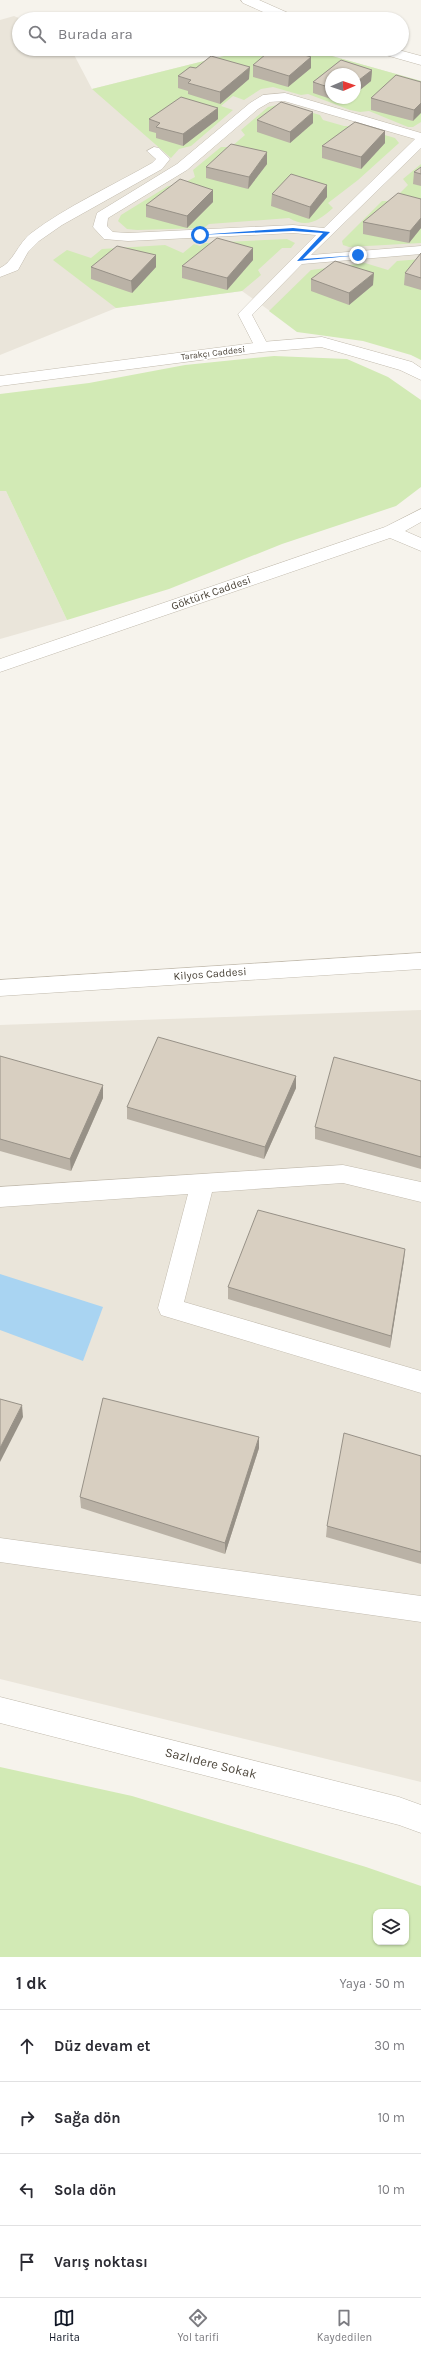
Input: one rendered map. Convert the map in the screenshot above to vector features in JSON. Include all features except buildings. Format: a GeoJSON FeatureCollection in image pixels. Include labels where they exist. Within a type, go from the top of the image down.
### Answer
{"type":"FeatureCollection","features":[{"type":"Feature","properties":{"kind":"street"},"geometry":{"type":"LineString","coordinates":[[248,0],[275,12]]}},
{"type":"Feature","properties":{"kind":"street"},"geometry":{"type":"LineString","coordinates":[[404,56],[421,61]]}},
{"type":"Feature","properties":{"kind":"street","name":"Tarakçı Caddesi"},"geometry":{"type":"LineString","coordinates":[[0,381],[262,347],[322,342],[406,366],[421,375]]}},
{"type":"Feature","properties":{"kind":"street"},"geometry":{"type":"LineString","coordinates":[[391,531],[421,515]]}},
{"type":"Feature","properties":{"kind":"street"},"geometry":{"type":"LineString","coordinates":[[391,531],[421,545]]}},
{"type":"Feature","properties":{"kind":"street","name":"Göktürk Caddesi"},"geometry":{"type":"LineString","coordinates":[[0,666],[391,531]]}},
{"type":"Feature","properties":{"kind":"street","name":"Kilyos Caddesi"},"geometry":{"type":"LineString","coordinates":[[0,988],[421,961]]}},
{"type":"Feature","properties":{"kind":"street"},"geometry":{"type":"LineString","coordinates":[[0,1198],[343,1174],[421,1192]]}},
{"type":"Feature","properties":{"kind":"street"},"geometry":{"type":"LineString","coordinates":[[202,1184],[170,1308],[421,1382]]}},
{"type":"Feature","properties":{"kind":"street"},"geometry":{"type":"LineString","coordinates":[[0,1550],[421,1609]]}},
{"type":"Feature","properties":{"kind":"street","name":"Sazlıdere Sokak"},"geometry":{"type":"LineString","coordinates":[[0,1710],[399,1811],[421,1819]]}},
{"type":"Feature","properties":{"kind":"lane"},"geometry":{"type":"LineString","coordinates":[[327,232],[293,229],[128,237],[109,236],[100,227],[102,216],[182,167],[254,106],[267,98],[285,97],[421,137]]}},
{"type":"Feature","properties":{"kind":"lane"},"geometry":{"type":"LineString","coordinates":[[262,347],[245,314],[298,260],[421,141]]}},
{"type":"Feature","properties":{"kind":"lane"},"geometry":{"type":"LineString","coordinates":[[0,273],[13,267],[22,250],[34,238],[57,222],[157,166],[163,159],[154,151]]}},
{"type":"Feature","properties":{"kind":"lane"},"geometry":{"type":"LineString","coordinates":[[298,260],[421,250]]}},
{"type":"Feature","properties":{"kind":"shaded area"},"geometry":{"type":"Polygon","coordinates":[[[12,17],[12,56],[75,56],[92,89],[224,56],[332,56],[421,81],[421,308],[288,324],[242,291],[116,308],[0,355],[0,20],[12,17]]]}},
{"type":"Feature","properties":{"kind":"shaded area"},"geometry":{"type":"Polygon","coordinates":[[[0,491],[6,491],[67,620],[0,639],[0,491]]]}},
{"type":"Feature","properties":{"kind":"shaded area"},"geometry":{"type":"Polygon","coordinates":[[[421,1010],[421,1782],[0,1679],[0,1025],[421,1010]]]}},
{"type":"Feature","properties":{"kind":"green space"},"geometry":{"type":"Polygon","coordinates":[[[224,56],[332,56],[421,81],[421,122],[413,127],[408,127],[369,111],[360,112],[350,110],[334,104],[361,104],[361,68],[325,68],[325,100],[308,94],[301,95],[273,87],[261,89],[244,100],[233,96],[221,106],[233,110],[191,146],[179,149],[171,158],[92,89],[224,56]]]}},
{"type":"Feature","properties":{"kind":"green space"},"geometry":{"type":"Polygon","coordinates":[[[282,104],[320,115],[323,120],[344,126],[354,126],[395,138],[399,143],[358,180],[328,203],[333,208],[313,222],[302,223],[289,218],[209,224],[204,228],[137,230],[127,229],[118,221],[121,215],[168,186],[180,185],[195,177],[193,170],[221,147],[231,147],[245,135],[241,130],[268,107],[282,104]]]}},
{"type":"Feature","properties":{"kind":"green space"},"geometry":{"type":"Polygon","coordinates":[[[421,164],[421,243],[349,247],[343,245],[342,241],[382,201],[392,201],[408,185],[403,179],[421,164]]]}},
{"type":"Feature","properties":{"kind":"green space"},"geometry":{"type":"Polygon","coordinates":[[[287,239],[295,243],[291,248],[282,248],[258,270],[261,275],[242,291],[116,308],[53,260],[67,250],[91,258],[102,249],[165,245],[183,253],[194,244],[200,246],[205,243],[287,239]]]}},
{"type":"Feature","properties":{"kind":"green space"},"geometry":{"type":"Polygon","coordinates":[[[421,259],[421,360],[411,355],[363,341],[297,332],[269,311],[311,270],[365,263],[388,270],[397,261],[421,259]]]}},
{"type":"Feature","properties":{"kind":"green space"},"geometry":{"type":"Polygon","coordinates":[[[274,356],[347,359],[388,377],[421,400],[421,487],[396,506],[282,544],[169,589],[67,620],[6,491],[0,491],[0,394],[89,383],[185,365],[274,356]]]}},
{"type":"Feature","properties":{"kind":"green space"},"geometry":{"type":"Polygon","coordinates":[[[0,1767],[132,1796],[366,1867],[421,1886],[421,1957],[0,1957],[0,1767]]]}},
{"type":"Feature","properties":{"kind":"water"},"geometry":{"type":"Polygon","coordinates":[[[0,1274],[103,1307],[83,1361],[0,1330],[0,1274]]]}},
{"type":"Feature","properties":{"kind":"route"},"geometry":{"type":"LineString","coordinates":[[200,235],[293,229],[327,232],[298,260],[358,255]]}}]}
